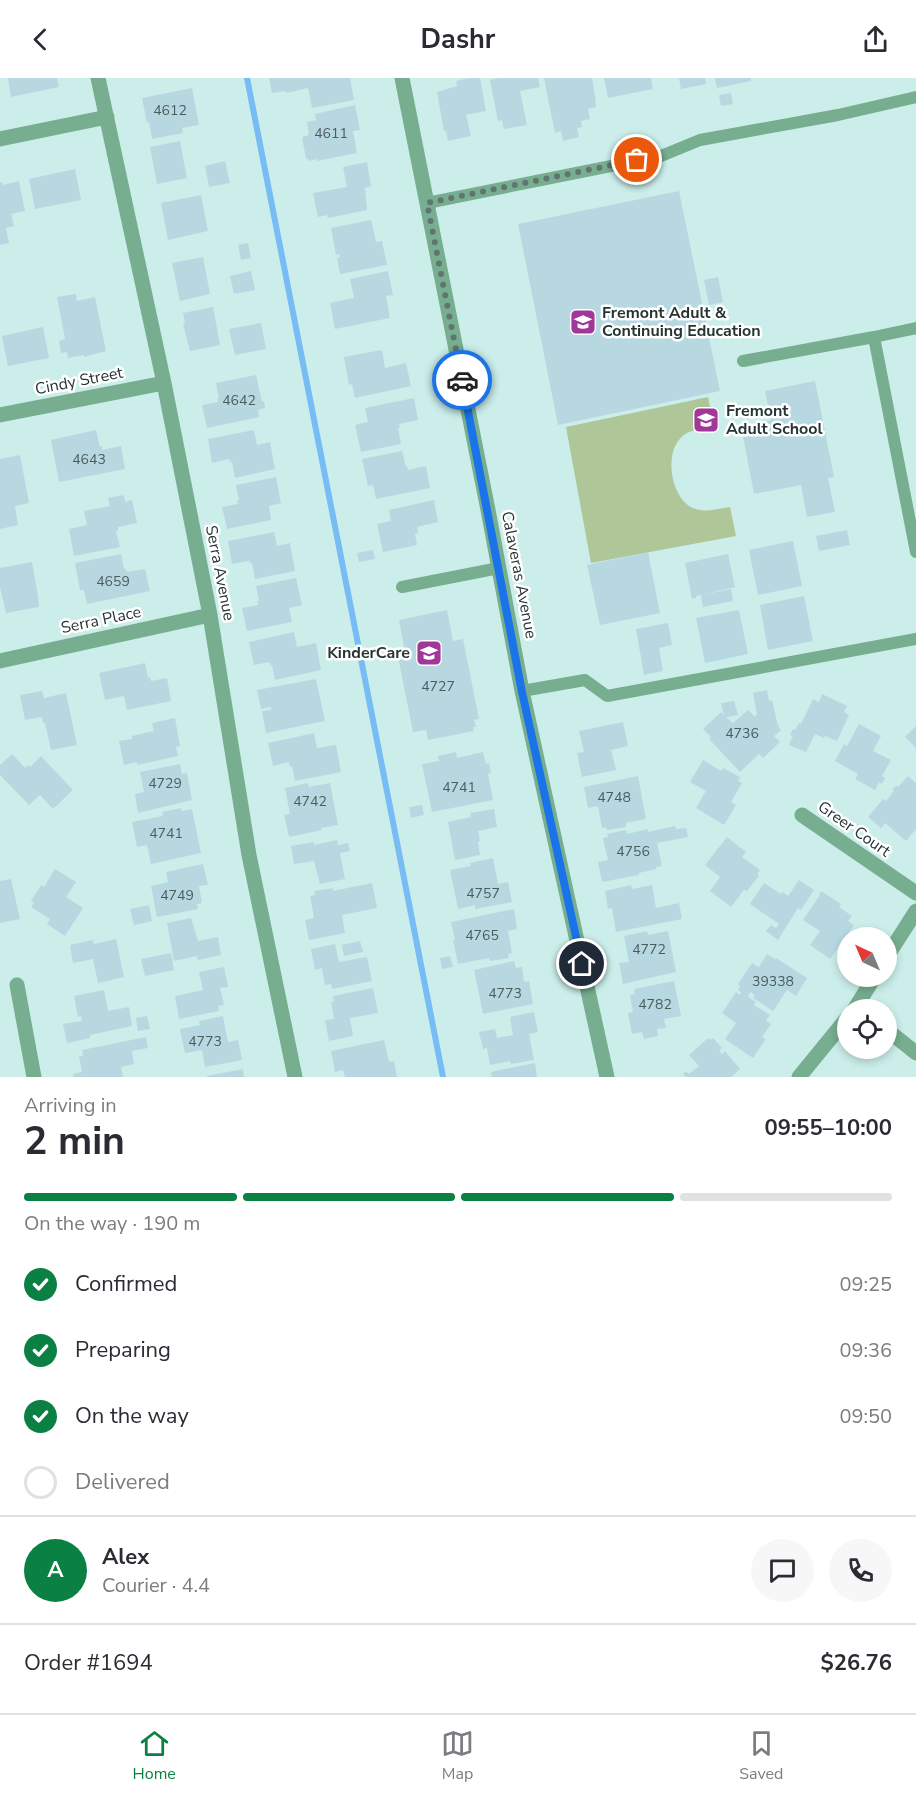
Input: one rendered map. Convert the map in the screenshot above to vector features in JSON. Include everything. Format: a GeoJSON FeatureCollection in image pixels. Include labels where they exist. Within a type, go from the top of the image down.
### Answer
{"type":"FeatureCollection","features":[{"type":"Feature","properties":{"kind":"street","name":"Serra Avenue"},"geometry":{"type":"LineString","coordinates":[[98,78],[164,382],[210,615],[249,855],[295,1077]]}},
{"type":"Feature","properties":{"kind":"street","name":"Calaveras Avenue"},"geometry":{"type":"LineString","coordinates":[[402,78],[522,692],[607,1077]]}},
{"type":"Feature","properties":{"kind":"street"},"geometry":{"type":"LineString","coordinates":[[0,139],[107,117]]}},
{"type":"Feature","properties":{"kind":"street","name":"Cindy Street"},"geometry":{"type":"LineString","coordinates":[[0,415],[164,382]]}},
{"type":"Feature","properties":{"kind":"street","name":"Serra Place"},"geometry":{"type":"LineString","coordinates":[[0,661],[210,615]]}},
{"type":"Feature","properties":{"kind":"street","name":"Greer Court"},"geometry":{"type":"LineString","coordinates":[[802,815],[916,893]]}},
{"type":"Feature","properties":{"kind":"street"},"geometry":{"type":"LineString","coordinates":[[897,941],[916,911]]}},
{"type":"Feature","properties":{"kind":"street"},"geometry":{"type":"LineString","coordinates":[[17,985],[34,1077]]}},
{"type":"Feature","properties":{"kind":"street"},"geometry":{"type":"LineString","coordinates":[[798,1077],[837,1031]]}},
{"type":"Feature","properties":{"kind":"street"},"geometry":{"type":"LineString","coordinates":[[897,1038],[916,1053]]}},
{"type":"Feature","properties":{"kind":"lane"},"geometry":{"type":"LineString","coordinates":[[427,203],[661,156],[700,140],[838,115],[916,96]]}},
{"type":"Feature","properties":{"kind":"lane"},"geometry":{"type":"LineString","coordinates":[[744,361],[916,328]]}},
{"type":"Feature","properties":{"kind":"lane"},"geometry":{"type":"LineString","coordinates":[[874,337],[916,552]]}},
{"type":"Feature","properties":{"kind":"lane"},"geometry":{"type":"LineString","coordinates":[[402,586],[499,567]]}},
{"type":"Feature","properties":{"kind":"lane"},"geometry":{"type":"LineString","coordinates":[[522,692],[585,680],[607,696],[916,639]]}},
{"type":"Feature","properties":{"kind":"green space"},"geometry":{"type":"Polygon","coordinates":[[[708,397],[714,427],[687,433],[679,439],[672,458],[673,480],[677,491],[689,506],[699,510],[730,507],[736,536],[591,563],[566,427],[708,397]]]}},
{"type":"Feature","properties":{"kind":"building"},"geometry":{"type":"Polygon","coordinates":[[[8,78],[57,78],[59,87],[11,97],[8,78]]]}},
{"type":"Feature","properties":{"kind":"building"},"geometry":{"type":"Polygon","coordinates":[[[269,78],[350,78],[354,100],[312,108],[308,88],[286,93],[286,91],[272,93],[269,78]]]}},
{"type":"Feature","properties":{"kind":"building"},"geometry":{"type":"Polygon","coordinates":[[[480,78],[486,111],[466,115],[471,136],[448,141],[437,92],[457,86],[456,81],[480,78]]]}},
{"type":"Feature","properties":{"kind":"building"},"geometry":{"type":"Polygon","coordinates":[[[538,78],[540,87],[520,91],[527,125],[504,129],[502,120],[498,121],[490,80],[538,78]]]}},
{"type":"Feature","properties":{"kind":"building"},"geometry":{"type":"Polygon","coordinates":[[[544,78],[592,78],[596,107],[588,109],[590,119],[581,121],[582,127],[577,128],[579,137],[563,141],[561,131],[555,133],[544,78]]]}},
{"type":"Feature","properties":{"kind":"building"},"geometry":{"type":"Polygon","coordinates":[[[604,78],[651,78],[653,89],[608,98],[604,78]]]}},
{"type":"Feature","properties":{"kind":"building"},"geometry":{"type":"Polygon","coordinates":[[[679,78],[705,78],[706,84],[681,89],[679,78]]]}},
{"type":"Feature","properties":{"kind":"building"},"geometry":{"type":"Polygon","coordinates":[[[715,78],[751,78],[751,81],[717,88],[715,78]]]}},
{"type":"Feature","properties":{"kind":"building"},"geometry":{"type":"Polygon","coordinates":[[[192,88],[199,125],[182,128],[183,133],[152,139],[142,98],[192,88]]]}},
{"type":"Feature","properties":{"kind":"building"},"geometry":{"type":"Polygon","coordinates":[[[731,93],[733,104],[721,106],[719,95],[731,93]]]}},
{"type":"Feature","properties":{"kind":"building"},"geometry":{"type":"Polygon","coordinates":[[[355,105],[360,130],[353,131],[357,153],[317,161],[306,159],[302,137],[309,135],[307,122],[316,120],[315,114],[355,105]]]}},
{"type":"Feature","properties":{"kind":"building"},"geometry":{"type":"Polygon","coordinates":[[[180,141],[187,178],[157,184],[150,147],[180,141]]]}},
{"type":"Feature","properties":{"kind":"building"},"geometry":{"type":"Polygon","coordinates":[[[225,161],[230,183],[209,187],[205,166],[225,161]]]}},
{"type":"Feature","properties":{"kind":"building"},"geometry":{"type":"Polygon","coordinates":[[[367,162],[371,186],[365,188],[367,210],[328,218],[327,215],[318,217],[313,193],[347,187],[343,167],[367,162]]]}},
{"type":"Feature","properties":{"kind":"building"},"geometry":{"type":"Polygon","coordinates":[[[75,169],[81,200],[35,209],[29,179],[75,169]]]}},
{"type":"Feature","properties":{"kind":"building"},"geometry":{"type":"Polygon","coordinates":[[[19,181],[25,211],[11,214],[14,226],[6,228],[9,243],[0,245],[0,183],[2,182],[3,185],[19,181]]]}},
{"type":"Feature","properties":{"kind":"building"},"geometry":{"type":"Polygon","coordinates":[[[679,191],[720,391],[558,425],[518,224],[679,191]]]}},
{"type":"Feature","properties":{"kind":"building"},"geometry":{"type":"Polygon","coordinates":[[[201,195],[208,231],[168,240],[161,203],[201,195]]]}},
{"type":"Feature","properties":{"kind":"building"},"geometry":{"type":"Polygon","coordinates":[[[371,220],[376,242],[382,241],[387,265],[340,274],[337,258],[340,257],[339,254],[336,255],[331,228],[371,220]]]}},
{"type":"Feature","properties":{"kind":"building"},"geometry":{"type":"Polygon","coordinates":[[[248,243],[251,258],[241,260],[238,245],[248,243]]]}},
{"type":"Feature","properties":{"kind":"building"},"geometry":{"type":"Polygon","coordinates":[[[203,257],[210,294],[180,301],[172,263],[203,257]]]}},
{"type":"Feature","properties":{"kind":"building"},"geometry":{"type":"Polygon","coordinates":[[[251,271],[255,290],[234,294],[230,276],[251,271]]]}},
{"type":"Feature","properties":{"kind":"building"},"geometry":{"type":"Polygon","coordinates":[[[388,271],[393,295],[386,296],[390,318],[335,329],[330,303],[354,298],[350,279],[388,271]]]}},
{"type":"Feature","properties":{"kind":"building"},"geometry":{"type":"Polygon","coordinates":[[[718,277],[723,302],[709,305],[704,280],[718,277]]]}},
{"type":"Feature","properties":{"kind":"building"},"geometry":{"type":"Polygon","coordinates":[[[76,294],[77,301],[95,297],[106,351],[84,357],[84,355],[68,358],[67,352],[61,353],[59,341],[65,339],[57,297],[76,294]]]}},
{"type":"Feature","properties":{"kind":"building"},"geometry":{"type":"Polygon","coordinates":[[[213,307],[220,345],[190,351],[183,324],[185,324],[183,313],[213,307]]]}},
{"type":"Feature","properties":{"kind":"building"},"geometry":{"type":"Polygon","coordinates":[[[261,323],[266,349],[235,355],[229,329],[261,323]]]}},
{"type":"Feature","properties":{"kind":"building"},"geometry":{"type":"Polygon","coordinates":[[[43,327],[49,358],[8,366],[2,336],[43,327]]]}},
{"type":"Feature","properties":{"kind":"building"},"geometry":{"type":"Polygon","coordinates":[[[382,350],[385,368],[406,363],[411,386],[355,398],[352,384],[349,385],[344,357],[382,350]]]}},
{"type":"Feature","properties":{"kind":"building"},"geometry":{"type":"Polygon","coordinates":[[[256,375],[265,408],[258,410],[259,417],[207,428],[202,405],[218,402],[216,383],[256,375]]]}},
{"type":"Feature","properties":{"kind":"building"},"geometry":{"type":"Polygon","coordinates":[[[815,381],[834,477],[828,478],[835,512],[807,517],[801,485],[754,494],[741,426],[771,420],[765,391],[815,381]]]}},
{"type":"Feature","properties":{"kind":"building"},"geometry":{"type":"Polygon","coordinates":[[[414,398],[418,420],[399,424],[401,444],[361,452],[355,425],[368,422],[365,408],[414,398]]]}},
{"type":"Feature","properties":{"kind":"building"},"geometry":{"type":"Polygon","coordinates":[[[96,430],[102,450],[121,446],[125,469],[59,482],[51,440],[96,430]]]}},
{"type":"Feature","properties":{"kind":"building"},"geometry":{"type":"Polygon","coordinates":[[[254,430],[257,445],[270,442],[275,469],[235,478],[232,462],[230,463],[229,459],[212,463],[208,439],[254,430]]]}},
{"type":"Feature","properties":{"kind":"building"},"geometry":{"type":"Polygon","coordinates":[[[402,451],[408,470],[426,466],[430,488],[376,499],[373,485],[368,486],[362,459],[402,451]]]}},
{"type":"Feature","properties":{"kind":"building"},"geometry":{"type":"Polygon","coordinates":[[[20,455],[29,503],[15,506],[18,525],[0,529],[0,459],[20,455]]]}},
{"type":"Feature","properties":{"kind":"building"},"geometry":{"type":"Polygon","coordinates":[[[276,477],[281,503],[269,506],[271,520],[227,529],[222,507],[238,504],[236,485],[276,477]]]}},
{"type":"Feature","properties":{"kind":"building"},"geometry":{"type":"Polygon","coordinates":[[[124,495],[125,502],[132,500],[137,523],[118,527],[116,531],[120,547],[74,556],[69,529],[87,525],[84,511],[110,506],[108,498],[124,495]]]}},
{"type":"Feature","properties":{"kind":"building"},"geometry":{"type":"Polygon","coordinates":[[[434,500],[438,522],[417,527],[418,533],[415,534],[417,545],[383,552],[377,524],[391,521],[389,510],[434,500]]]}},
{"type":"Feature","properties":{"kind":"building"},"geometry":{"type":"Polygon","coordinates":[[[847,530],[850,545],[819,551],[816,536],[847,530]]]}},
{"type":"Feature","properties":{"kind":"building"},"geometry":{"type":"Polygon","coordinates":[[[274,532],[277,546],[290,543],[295,571],[255,579],[252,563],[249,561],[232,564],[228,541],[274,532]]]}},
{"type":"Feature","properties":{"kind":"building"},"geometry":{"type":"Polygon","coordinates":[[[793,541],[802,586],[758,595],[749,550],[793,541]]]}},
{"type":"Feature","properties":{"kind":"building"},"geometry":{"type":"Polygon","coordinates":[[[373,550],[375,559],[359,562],[357,553],[373,550]]]}},
{"type":"Feature","properties":{"kind":"building"},"geometry":{"type":"Polygon","coordinates":[[[648,552],[660,613],[600,625],[587,565],[648,552]]]}},
{"type":"Feature","properties":{"kind":"building"},"geometry":{"type":"Polygon","coordinates":[[[121,554],[124,569],[127,572],[145,569],[150,591],[87,604],[84,590],[80,590],[75,563],[121,554]]]}},
{"type":"Feature","properties":{"kind":"building"},"geometry":{"type":"Polygon","coordinates":[[[728,554],[735,587],[696,596],[692,599],[685,563],[728,554]]]}},
{"type":"Feature","properties":{"kind":"building"},"geometry":{"type":"Polygon","coordinates":[[[32,562],[39,607],[6,613],[0,587],[0,568],[32,562]]]}},
{"type":"Feature","properties":{"kind":"building"},"geometry":{"type":"Polygon","coordinates":[[[296,578],[302,605],[289,608],[292,622],[247,631],[242,608],[258,605],[256,586],[296,578]]]}},
{"type":"Feature","properties":{"kind":"building"},"geometry":{"type":"Polygon","coordinates":[[[731,589],[733,601],[703,607],[701,595],[731,589]]]}},
{"type":"Feature","properties":{"kind":"building"},"geometry":{"type":"Polygon","coordinates":[[[804,596],[813,641],[768,650],[760,605],[804,596]]]}},
{"type":"Feature","properties":{"kind":"building"},"geometry":{"type":"Polygon","coordinates":[[[447,610],[453,641],[463,639],[479,719],[474,720],[476,727],[473,727],[474,731],[428,740],[426,730],[413,732],[397,652],[405,651],[399,620],[447,610]]]}},
{"type":"Feature","properties":{"kind":"building"},"geometry":{"type":"Polygon","coordinates":[[[739,610],[748,654],[705,663],[696,618],[739,610]]]}},
{"type":"Feature","properties":{"kind":"building"},"geometry":{"type":"Polygon","coordinates":[[[668,623],[672,645],[659,648],[663,671],[644,675],[636,629],[668,623]]]}},
{"type":"Feature","properties":{"kind":"building"},"geometry":{"type":"Polygon","coordinates":[[[294,632],[297,647],[316,643],[321,670],[275,680],[270,662],[254,665],[249,642],[294,632]]]}},
{"type":"Feature","properties":{"kind":"building"},"geometry":{"type":"Polygon","coordinates":[[[145,663],[148,678],[150,677],[151,681],[167,678],[171,701],[127,710],[124,696],[105,700],[99,673],[145,663]]]}},
{"type":"Feature","properties":{"kind":"building"},"geometry":{"type":"Polygon","coordinates":[[[316,679],[325,721],[266,733],[262,711],[271,710],[271,707],[261,709],[257,690],[316,679]]]}},
{"type":"Feature","properties":{"kind":"building"},"geometry":{"type":"Polygon","coordinates":[[[767,690],[781,730],[774,736],[780,742],[763,758],[759,754],[740,772],[709,739],[711,737],[703,729],[721,712],[724,715],[721,703],[734,701],[738,715],[726,717],[733,723],[748,710],[755,717],[757,714],[753,693],[767,690]]]}},
{"type":"Feature","properties":{"kind":"building"},"geometry":{"type":"Polygon","coordinates":[[[42,691],[44,698],[66,693],[77,745],[51,750],[42,717],[25,720],[20,695],[42,691]]]}},
{"type":"Feature","properties":{"kind":"building"},"geometry":{"type":"Polygon","coordinates":[[[822,694],[847,706],[844,712],[849,715],[837,741],[815,734],[806,752],[789,745],[793,729],[795,730],[799,723],[801,724],[813,699],[819,702],[822,694]]]}},
{"type":"Feature","properties":{"kind":"building"},"geometry":{"type":"Polygon","coordinates":[[[175,718],[180,746],[176,747],[178,756],[137,765],[137,762],[124,765],[119,741],[154,731],[152,723],[175,718]]]}},
{"type":"Feature","properties":{"kind":"building"},"geometry":{"type":"Polygon","coordinates":[[[623,722],[628,746],[611,750],[616,770],[582,777],[577,753],[584,752],[579,731],[623,722]]]}},
{"type":"Feature","properties":{"kind":"building"},"geometry":{"type":"Polygon","coordinates":[[[859,724],[881,736],[873,751],[891,760],[882,776],[885,778],[882,784],[879,782],[875,790],[855,779],[858,774],[835,761],[844,744],[847,746],[859,724]]]}},
{"type":"Feature","properties":{"kind":"building"},"geometry":{"type":"Polygon","coordinates":[[[916,726],[916,748],[905,737],[916,726]]]}},
{"type":"Feature","properties":{"kind":"building"},"geometry":{"type":"Polygon","coordinates":[[[314,733],[317,748],[336,745],[341,772],[295,781],[289,762],[273,766],[268,743],[314,733]]]}},
{"type":"Feature","properties":{"kind":"building"},"geometry":{"type":"Polygon","coordinates":[[[456,752],[457,758],[483,752],[486,764],[489,763],[491,773],[488,774],[493,800],[432,812],[422,764],[439,761],[438,756],[456,752]]]}},
{"type":"Feature","properties":{"kind":"building"},"geometry":{"type":"Polygon","coordinates":[[[12,754],[25,768],[28,765],[30,767],[41,756],[73,790],[53,809],[40,795],[29,805],[0,775],[0,765],[12,754]]]}},
{"type":"Feature","properties":{"kind":"building"},"geometry":{"type":"Polygon","coordinates":[[[703,760],[721,771],[723,768],[740,777],[738,781],[742,783],[731,802],[736,805],[724,825],[696,808],[706,791],[690,782],[703,760]]]}},
{"type":"Feature","properties":{"kind":"building"},"geometry":{"type":"Polygon","coordinates":[[[180,764],[182,774],[187,773],[192,800],[138,813],[135,794],[144,792],[140,772],[180,764]]]}},
{"type":"Feature","properties":{"kind":"building"},"geometry":{"type":"Polygon","coordinates":[[[638,776],[646,819],[626,823],[626,827],[607,830],[606,827],[602,828],[598,806],[588,808],[584,787],[638,776]]]}},
{"type":"Feature","properties":{"kind":"building"},"geometry":{"type":"Polygon","coordinates":[[[908,776],[916,783],[916,829],[906,841],[885,823],[881,828],[868,817],[883,799],[886,801],[894,791],[892,789],[898,787],[908,776]]]}},
{"type":"Feature","properties":{"kind":"building"},"geometry":{"type":"Polygon","coordinates":[[[308,783],[309,787],[330,783],[338,825],[289,837],[284,815],[290,814],[285,788],[308,783]]]}},
{"type":"Feature","properties":{"kind":"building"},"geometry":{"type":"Polygon","coordinates":[[[422,805],[424,815],[411,818],[409,807],[422,805]]]}},
{"type":"Feature","properties":{"kind":"building"},"geometry":{"type":"Polygon","coordinates":[[[181,808],[182,811],[192,809],[201,853],[151,864],[147,845],[137,847],[132,822],[163,816],[162,812],[181,808]]]}},
{"type":"Feature","properties":{"kind":"building"},"geometry":{"type":"Polygon","coordinates":[[[494,809],[497,827],[478,831],[480,855],[455,860],[448,822],[471,817],[470,813],[494,809]]]}},
{"type":"Feature","properties":{"kind":"building"},"geometry":{"type":"Polygon","coordinates":[[[675,826],[676,829],[686,828],[688,837],[657,843],[662,866],[639,873],[639,875],[602,882],[598,862],[608,860],[603,838],[608,837],[607,834],[626,830],[627,834],[648,829],[648,832],[675,826]]]}},
{"type":"Feature","properties":{"kind":"building"},"geometry":{"type":"Polygon","coordinates":[[[727,837],[746,852],[742,857],[760,870],[757,874],[759,876],[731,907],[710,891],[720,877],[705,865],[727,837]]]}},
{"type":"Feature","properties":{"kind":"building"},"geometry":{"type":"Polygon","coordinates":[[[337,840],[338,845],[348,843],[350,851],[340,853],[345,879],[320,884],[314,861],[294,864],[291,846],[314,842],[314,845],[337,840]]]}},
{"type":"Feature","properties":{"kind":"building"},"geometry":{"type":"Polygon","coordinates":[[[493,858],[498,884],[508,882],[512,902],[475,909],[475,905],[458,909],[450,870],[493,858]]]}},
{"type":"Feature","properties":{"kind":"building"},"geometry":{"type":"Polygon","coordinates":[[[203,864],[208,885],[199,886],[202,903],[197,904],[198,909],[157,917],[151,886],[168,882],[166,872],[203,864]]]}},
{"type":"Feature","properties":{"kind":"building"},"geometry":{"type":"Polygon","coordinates":[[[55,869],[76,882],[66,897],[83,908],[65,936],[47,924],[50,919],[31,907],[34,903],[31,901],[41,885],[44,887],[55,869]]]}},
{"type":"Feature","properties":{"kind":"building"},"geometry":{"type":"Polygon","coordinates":[[[11,879],[20,919],[0,923],[0,881],[11,879]]]}},
{"type":"Feature","properties":{"kind":"building"},"geometry":{"type":"Polygon","coordinates":[[[799,880],[814,890],[801,910],[798,908],[778,940],[766,931],[771,925],[776,928],[779,924],[750,904],[764,883],[788,896],[799,880]]]}},
{"type":"Feature","properties":{"kind":"building"},"geometry":{"type":"Polygon","coordinates":[[[372,883],[377,908],[342,915],[345,933],[309,940],[305,920],[314,918],[310,896],[315,895],[314,891],[333,888],[333,891],[372,883]]]}},
{"type":"Feature","properties":{"kind":"building"},"geometry":{"type":"Polygon","coordinates":[[[631,885],[632,889],[652,885],[656,908],[679,903],[682,919],[616,932],[612,908],[608,909],[605,891],[631,885]]]}},
{"type":"Feature","properties":{"kind":"building"},"geometry":{"type":"Polygon","coordinates":[[[821,891],[841,904],[839,907],[852,916],[848,921],[854,925],[853,927],[837,927],[837,949],[830,959],[810,945],[820,931],[803,920],[821,891]]]}},
{"type":"Feature","properties":{"kind":"building"},"geometry":{"type":"Polygon","coordinates":[[[149,905],[152,921],[134,925],[130,909],[149,905]]]}},
{"type":"Feature","properties":{"kind":"building"},"geometry":{"type":"Polygon","coordinates":[[[514,909],[517,929],[508,931],[512,953],[508,954],[509,958],[490,961],[489,958],[458,964],[451,922],[514,909]]]}},
{"type":"Feature","properties":{"kind":"building"},"geometry":{"type":"Polygon","coordinates":[[[191,918],[198,941],[218,937],[221,955],[198,960],[197,956],[174,961],[167,923],[191,918]]]}},
{"type":"Feature","properties":{"kind":"building"},"geometry":{"type":"Polygon","coordinates":[[[647,931],[648,935],[668,931],[676,972],[623,984],[619,963],[629,962],[624,936],[647,931]]]}},
{"type":"Feature","properties":{"kind":"building"},"geometry":{"type":"Polygon","coordinates":[[[116,939],[124,977],[98,983],[93,959],[73,963],[70,945],[93,940],[94,944],[116,939]]]}},
{"type":"Feature","properties":{"kind":"building"},"geometry":{"type":"Polygon","coordinates":[[[360,941],[363,952],[344,956],[342,945],[360,941]]]}},
{"type":"Feature","properties":{"kind":"building"},"geometry":{"type":"Polygon","coordinates":[[[335,944],[339,962],[367,957],[372,981],[332,989],[331,984],[325,985],[322,968],[315,970],[311,949],[335,944]]]}},
{"type":"Feature","properties":{"kind":"building"},"geometry":{"type":"Polygon","coordinates":[[[171,953],[174,970],[145,976],[141,959],[171,953]]]}},
{"type":"Feature","properties":{"kind":"building"},"geometry":{"type":"Polygon","coordinates":[[[767,954],[807,978],[796,996],[787,990],[773,1011],[753,998],[755,995],[750,992],[748,997],[756,1002],[754,1005],[770,1015],[766,1021],[771,1024],[762,1037],[766,1039],[753,1058],[725,1039],[736,1023],[722,1013],[736,992],[740,995],[738,984],[752,963],[759,967],[767,954]]]}},
{"type":"Feature","properties":{"kind":"building"},"geometry":{"type":"Polygon","coordinates":[[[450,956],[453,967],[442,969],[440,958],[450,956]]]}},
{"type":"Feature","properties":{"kind":"building"},"geometry":{"type":"Polygon","coordinates":[[[514,961],[516,968],[522,967],[524,982],[529,981],[533,1004],[483,1014],[474,970],[514,961]]]}},
{"type":"Feature","properties":{"kind":"building"},"geometry":{"type":"Polygon","coordinates":[[[224,967],[228,987],[220,988],[224,1005],[218,1006],[219,1011],[179,1019],[175,996],[203,990],[199,972],[224,967]]]}},
{"type":"Feature","properties":{"kind":"building"},"geometry":{"type":"Polygon","coordinates":[[[674,981],[681,1016],[664,1019],[666,1028],[657,1029],[658,1036],[644,1039],[642,1032],[632,1034],[628,1013],[633,1012],[630,995],[635,994],[634,989],[674,981]]]}},
{"type":"Feature","properties":{"kind":"building"},"geometry":{"type":"Polygon","coordinates":[[[373,988],[378,1013],[350,1018],[353,1036],[329,1041],[325,1020],[334,1019],[331,1002],[334,1002],[333,996],[373,988]]]}},
{"type":"Feature","properties":{"kind":"building"},"geometry":{"type":"Polygon","coordinates":[[[104,990],[108,1011],[129,1007],[132,1026],[90,1035],[90,1038],[67,1043],[63,1024],[82,1021],[81,1016],[78,1017],[74,996],[104,990]]]}},
{"type":"Feature","properties":{"kind":"building"},"geometry":{"type":"Polygon","coordinates":[[[534,1012],[538,1032],[529,1034],[534,1060],[490,1065],[487,1048],[483,1049],[479,1032],[495,1029],[497,1038],[513,1035],[510,1017],[534,1012]]]}},
{"type":"Feature","properties":{"kind":"building"},"geometry":{"type":"Polygon","coordinates":[[[147,1016],[150,1029],[138,1031],[136,1018],[147,1016]]]}},
{"type":"Feature","properties":{"kind":"building"},"geometry":{"type":"Polygon","coordinates":[[[223,1016],[228,1042],[238,1040],[242,1060],[205,1067],[202,1050],[185,1053],[180,1029],[200,1025],[199,1021],[223,1016]]]}},
{"type":"Feature","properties":{"kind":"building"},"geometry":{"type":"Polygon","coordinates":[[[146,1037],[148,1048],[132,1051],[134,1064],[121,1067],[123,1077],[74,1077],[73,1074],[82,1072],[79,1056],[83,1056],[82,1050],[146,1037]]]}},
{"type":"Feature","properties":{"kind":"building"},"geometry":{"type":"Polygon","coordinates":[[[708,1038],[710,1040],[713,1038],[722,1048],[719,1051],[722,1054],[725,1051],[740,1069],[731,1077],[686,1077],[683,1074],[686,1071],[689,1074],[699,1066],[689,1055],[708,1038]]]}},
{"type":"Feature","properties":{"kind":"building"},"geometry":{"type":"Polygon","coordinates":[[[384,1040],[389,1062],[394,1061],[397,1077],[345,1077],[343,1070],[335,1072],[331,1051],[384,1040]]]}},
{"type":"Feature","properties":{"kind":"building"},"geometry":{"type":"Polygon","coordinates":[[[535,1063],[537,1077],[492,1077],[491,1072],[535,1063]]]}},
{"type":"Feature","properties":{"kind":"building"},"geometry":{"type":"Polygon","coordinates":[[[243,1069],[244,1077],[207,1077],[207,1076],[243,1069]]]}},
{"type":"Feature","properties":{"kind":"waterway"},"geometry":{"type":"LineString","coordinates":[[247,78],[443,1077]]}},
{"type":"Feature","properties":{"kind":"way so far"},"geometry":{"type":"LineString","coordinates":[[462,380],[427,203],[637,160]]}},
{"type":"Feature","properties":{"kind":"place","name":"Fremont Adult & Continuing Education"},"geometry":{"type":"Point","coordinates":[583,322]}},
{"type":"Feature","properties":{"kind":"place","name":"Fremont Adult School"},"geometry":{"type":"Point","coordinates":[706,420]}},
{"type":"Feature","properties":{"kind":"place","name":"KinderCare"},"geometry":{"type":"Point","coordinates":[429,653]}},
{"type":"Feature","properties":{"kind":"route"},"geometry":{"type":"LineString","coordinates":[[462,380],[522,692],[582,964]]}}]}
